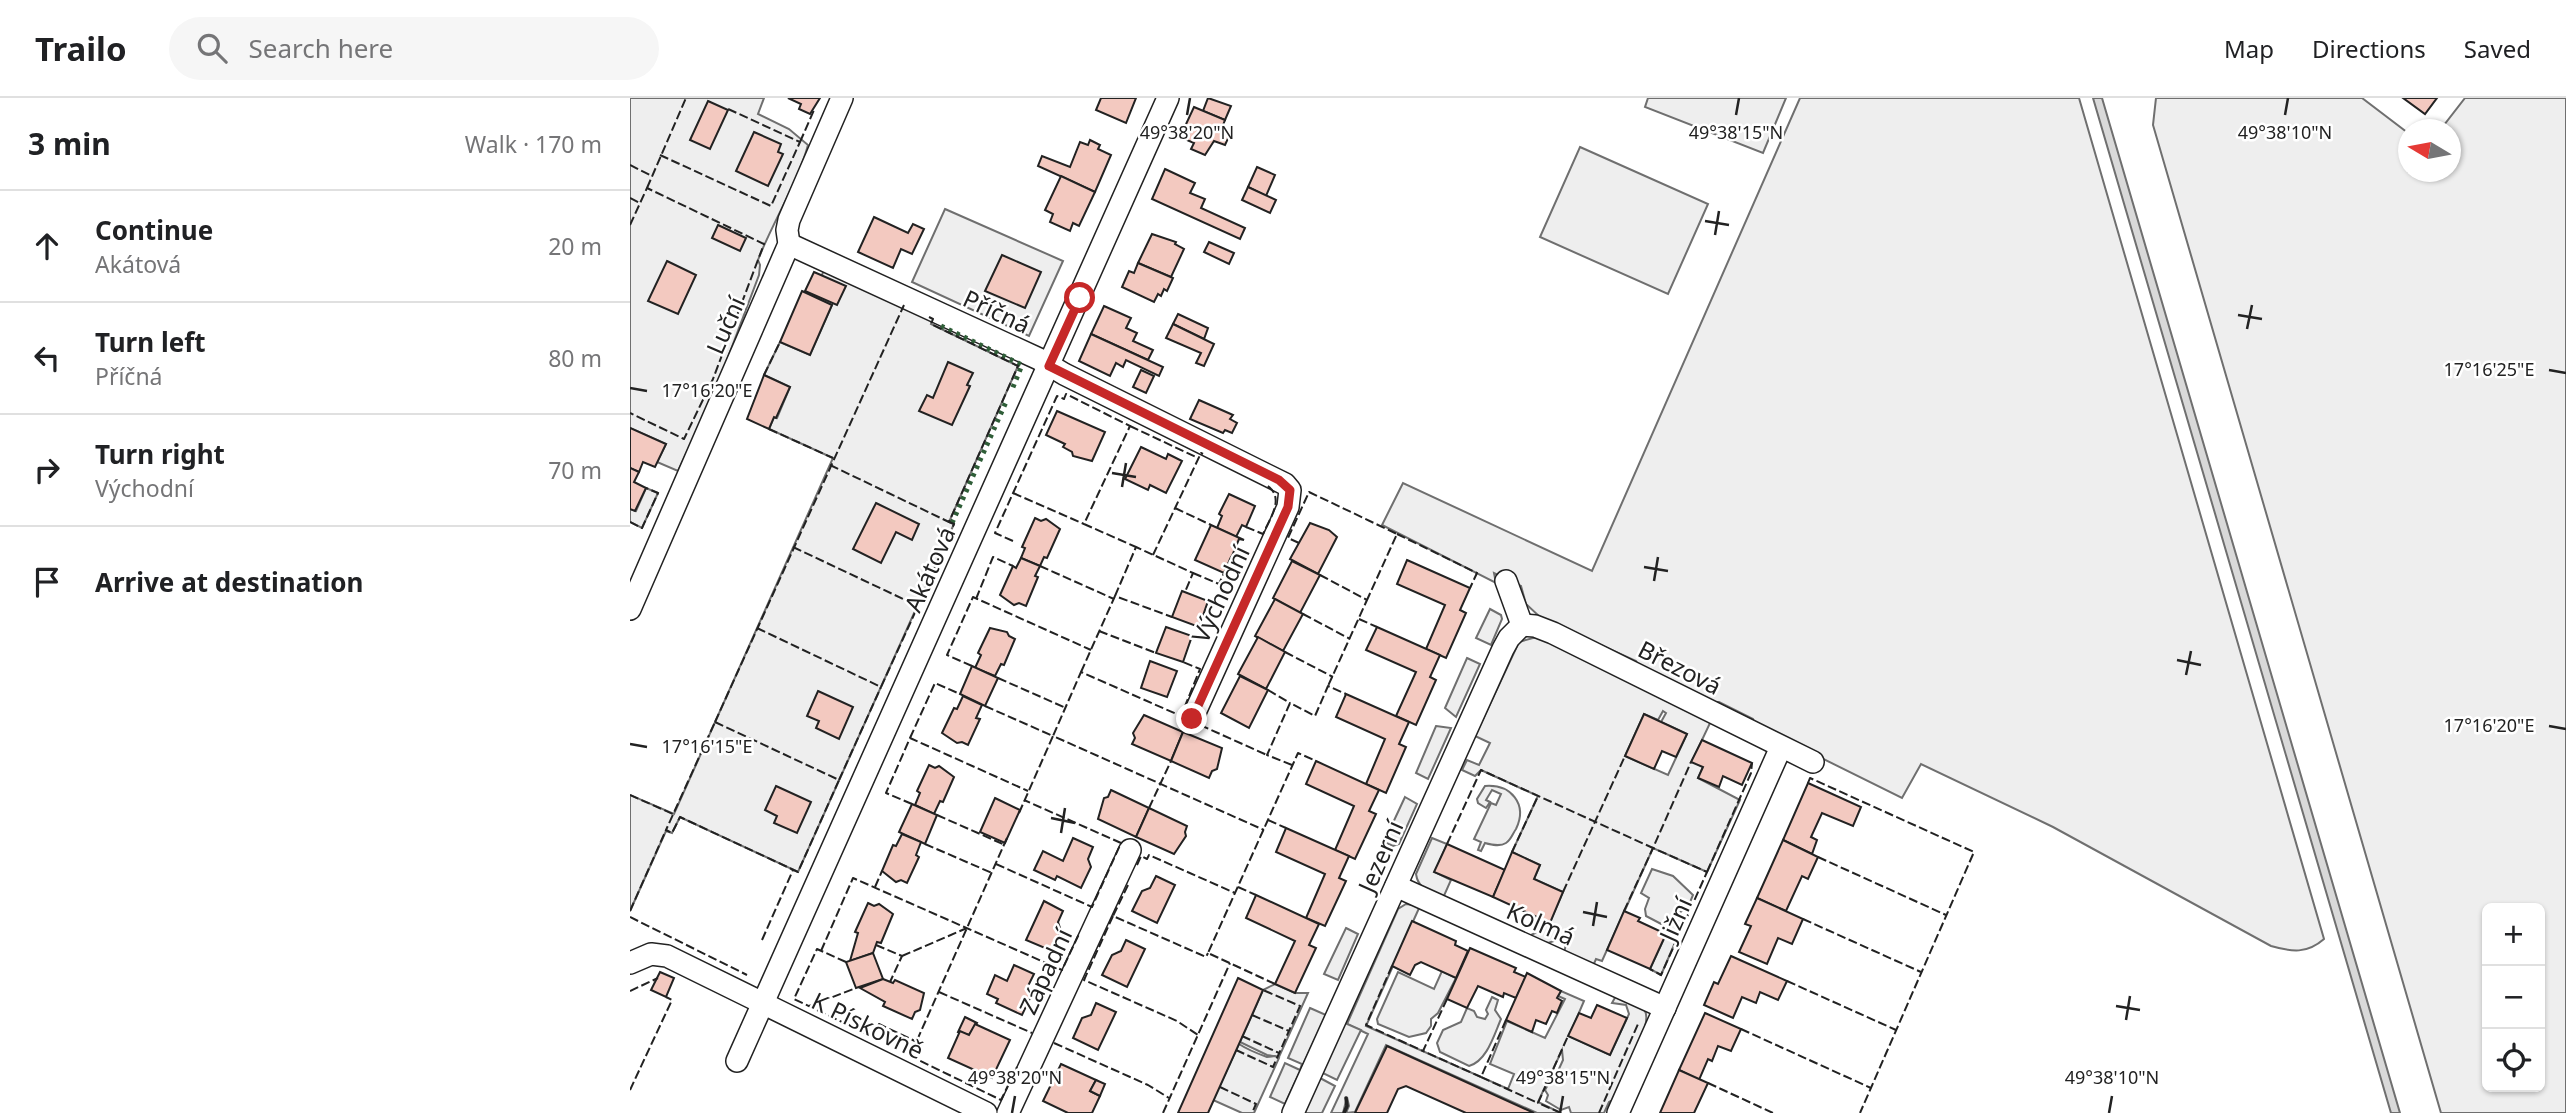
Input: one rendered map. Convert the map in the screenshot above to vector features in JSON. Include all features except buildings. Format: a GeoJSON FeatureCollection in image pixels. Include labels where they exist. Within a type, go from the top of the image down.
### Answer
{"type":"FeatureCollection","features":[{"type":"Feature","properties":{"kind":"street","name":"Luční"},"geometry":{"type":"LineString","coordinates":[[630,609],[789,244],[789,220],[842,98]]}},
{"type":"Feature","properties":{"kind":"street","name":"Akátová"},"geometry":{"type":"LineString","coordinates":[[737,1061],[1168,98]]}},
{"type":"Feature","properties":{"kind":"street","name":"Příčná"},"geometry":{"type":"LineString","coordinates":[[789,244],[1039,359],[1279,480],[1290,490]]}},
{"type":"Feature","properties":{"kind":"street","name":"Východní"},"geometry":{"type":"LineString","coordinates":[[1192,719],[1288,507],[1290,490]]}},
{"type":"Feature","properties":{"kind":"street"},"geometry":{"type":"LineString","coordinates":[[1506,581],[1521,625]]}},
{"type":"Feature","properties":{"kind":"street","name":"Březová"},"geometry":{"type":"LineString","coordinates":[[1521,625],[1535,626],[1553,633],[1813,762]]}},
{"type":"Feature","properties":{"kind":"street","name":"Jezerní"},"geometry":{"type":"LineString","coordinates":[[1293,1113],[1503,649],[1521,625]]}},
{"type":"Feature","properties":{"kind":"street","name":"Jižní"},"geometry":{"type":"LineString","coordinates":[[1618,1113],[1781,747]]}},
{"type":"Feature","properties":{"kind":"street","name":"Západní"},"geometry":{"type":"LineString","coordinates":[[1008,1113],[1130,850]]}},
{"type":"Feature","properties":{"kind":"street","name":"Kolmá"},"geometry":{"type":"LineString","coordinates":[[1396,886],[1665,1008]]}},
{"type":"Feature","properties":{"kind":"street","name":"K Pískovně"},"geometry":{"type":"LineString","coordinates":[[630,963],[645,956],[660,954],[986,1113]]}},
{"type":"Feature","properties":{"kind":"shaded area"},"geometry":{"type":"Polygon","coordinates":[[[630,98],[764,98],[758,114],[789,129],[808,145],[798,174],[758,260],[759,275],[713,397],[678,471],[657,462],[666,444],[630,428],[630,98]]]}},
{"type":"Feature","properties":{"kind":"shaded area"},"geometry":{"type":"Polygon","coordinates":[[[1648,98],[1786,98],[1763,153],[1645,107],[1648,98]]]}},
{"type":"Feature","properties":{"kind":"shaded area"},"geometry":{"type":"Polygon","coordinates":[[[1800,98],[2079,98],[2324,939],[2318,944],[2299,950],[2271,946],[2053,827],[1921,764],[1902,798],[1755,725],[1753,719],[1719,702],[1711,702],[1639,667],[1636,661],[1541,618],[1526,604],[1521,586],[1494,573],[1496,583],[1382,525],[1403,483],[1592,571],[1800,98]]]}},
{"type":"Feature","properties":{"kind":"shaded area"},"geometry":{"type":"Polygon","coordinates":[[[2093,98],[2102,98],[2400,1113],[2391,1113],[2093,98]]]}},
{"type":"Feature","properties":{"kind":"shaded area"},"geometry":{"type":"Polygon","coordinates":[[[2156,98],[2362,98],[2398,125],[2398,182],[2461,182],[2461,119],[2449,119],[2465,98],[2566,98],[2566,1113],[2441,1113],[2153,125],[2156,98]]]}},
{"type":"Feature","properties":{"kind":"shaded area"},"geometry":{"type":"Polygon","coordinates":[[[1580,147],[1708,204],[1668,294],[1540,237],[1580,147]]]}},
{"type":"Feature","properties":{"kind":"shaded area"},"geometry":{"type":"Polygon","coordinates":[[[945,209],[1063,261],[1029,336],[912,282],[945,209]]]}},
{"type":"Feature","properties":{"kind":"shaded area"},"geometry":{"type":"Polygon","coordinates":[[[824,270],[933,319],[931,324],[1018,366],[949,522],[954,524],[798,872],[680,817],[672,833],[666,831],[630,911],[630,795],[674,814],[833,458],[769,429],[774,417],[777,418],[790,387],[764,375],[780,342],[810,355],[832,305],[813,296],[824,270]]]}},
{"type":"Feature","properties":{"kind":"shaded area"},"geometry":{"type":"Polygon","coordinates":[[[646,488],[658,493],[642,528],[630,522],[630,509],[636,511],[646,488]]]}},
{"type":"Feature","properties":{"kind":"shaded area"},"geometry":{"type":"Polygon","coordinates":[[[1490,609],[1501,615],[1502,619],[1491,645],[1476,638],[1490,609]]]}},
{"type":"Feature","properties":{"kind":"shaded area"},"geometry":{"type":"Polygon","coordinates":[[[1540,636],[1711,721],[1692,761],[1703,767],[1698,778],[1740,800],[1707,872],[1653,848],[1602,961],[1596,959],[1593,966],[1564,953],[1565,941],[1560,939],[1548,943],[1532,938],[1531,935],[1539,931],[1541,919],[1550,922],[1563,892],[1534,879],[1540,865],[1512,852],[1538,796],[1481,770],[1475,776],[1462,770],[1467,760],[1479,765],[1490,743],[1475,736],[1519,642],[1540,636]],[[1663,711],[1658,720],[1644,714],[1625,756],[1668,775],[1687,734],[1661,722],[1666,713],[1663,711]]]}},
{"type":"Feature","properties":{"kind":"shaded area"},"geometry":{"type":"Polygon","coordinates":[[[1467,658],[1480,664],[1456,717],[1445,708],[1467,658]]]}},
{"type":"Feature","properties":{"kind":"shaded area"},"geometry":{"type":"Polygon","coordinates":[[[1436,726],[1451,728],[1428,779],[1416,773],[1436,726]]]}},
{"type":"Feature","properties":{"kind":"shaded area"},"geometry":{"type":"Polygon","coordinates":[[[1485,786],[1502,788],[1509,792],[1515,797],[1520,811],[1516,829],[1508,842],[1499,845],[1485,843],[1481,851],[1478,850],[1481,842],[1474,839],[1491,803],[1496,805],[1501,794],[1492,790],[1486,800],[1490,802],[1486,808],[1478,803],[1477,799],[1485,786]]]}},
{"type":"Feature","properties":{"kind":"shaded area"},"geometry":{"type":"Polygon","coordinates":[[[1405,797],[1417,804],[1399,844],[1393,846],[1384,842],[1405,797]]]}},
{"type":"Feature","properties":{"kind":"shaded area"},"geometry":{"type":"Polygon","coordinates":[[[1432,838],[1447,844],[1435,872],[1451,880],[1443,898],[1422,887],[1416,874],[1432,838]]]}},
{"type":"Feature","properties":{"kind":"shaded area"},"geometry":{"type":"Polygon","coordinates":[[[1652,869],[1673,876],[1693,895],[1688,907],[1679,913],[1684,922],[1661,975],[1650,969],[1669,928],[1646,916],[1645,909],[1649,898],[1641,893],[1652,869]]]}},
{"type":"Feature","properties":{"kind":"shaded area"},"geometry":{"type":"Polygon","coordinates":[[[1406,904],[1420,906],[1366,1026],[1508,1089],[1514,1074],[1490,1064],[1507,1021],[1545,1038],[1565,999],[1558,996],[1561,991],[1584,1001],[1569,1036],[1610,1055],[1629,1014],[1626,1005],[1612,1003],[1617,994],[1640,1005],[1645,1011],[1645,1029],[1615,1099],[1609,1102],[1604,1113],[1571,1113],[1569,1107],[1561,1110],[1546,1101],[1548,1095],[1545,1090],[1550,1081],[1561,1080],[1558,1071],[1563,1060],[1562,1050],[1538,1102],[1561,1113],[1537,1113],[1386,1045],[1355,1112],[1346,1113],[1349,1106],[1347,1097],[1343,1113],[1331,1113],[1368,1034],[1347,1024],[1398,909],[1406,904]]]}},
{"type":"Feature","properties":{"kind":"shaded area"},"geometry":{"type":"Polygon","coordinates":[[[1346,928],[1358,934],[1338,980],[1324,974],[1346,928]]]}},
{"type":"Feature","properties":{"kind":"shaded area"},"geometry":{"type":"Polygon","coordinates":[[[1442,971],[1456,978],[1438,1013],[1431,1019],[1431,1026],[1426,1033],[1409,1037],[1378,1024],[1377,1019],[1398,972],[1434,989],[1442,971]]]}},
{"type":"Feature","properties":{"kind":"shaded area"},"geometry":{"type":"Polygon","coordinates":[[[1275,984],[1295,993],[1308,993],[1279,1057],[1267,1055],[1240,1042],[1263,990],[1275,984]]]}},
{"type":"Feature","properties":{"kind":"shaded area"},"geometry":{"type":"Polygon","coordinates":[[[1492,997],[1498,1000],[1495,1010],[1501,1019],[1481,1059],[1469,1066],[1440,1052],[1437,1043],[1443,1030],[1461,1022],[1467,1008],[1474,1011],[1477,1017],[1485,1019],[1492,997]]]}},
{"type":"Feature","properties":{"kind":"shaded area"},"geometry":{"type":"Polygon","coordinates":[[[1310,1008],[1326,1015],[1285,1104],[1270,1097],[1285,1063],[1300,1070],[1302,1064],[1288,1058],[1310,1008]]]}},
{"type":"Feature","properties":{"kind":"shaded area"},"geometry":{"type":"Polygon","coordinates":[[[1345,1023],[1361,1030],[1337,1080],[1323,1073],[1320,1078],[1335,1086],[1322,1113],[1304,1113],[1345,1023]]]}},
{"type":"Feature","properties":{"kind":"shaded area"},"geometry":{"type":"Polygon","coordinates":[[[1239,1044],[1267,1057],[1279,1058],[1254,1113],[1242,1113],[1213,1100],[1239,1044]]]}},
{"type":"Feature","properties":{"kind":"hedge"},"geometry":{"type":"LineString","coordinates":[[941,326],[1022,365],[1011,392]]}},
{"type":"Feature","properties":{"kind":"hedge"},"geometry":{"type":"LineString","coordinates":[[952,523],[1006,402]]}},
{"type":"Feature","properties":{"kind":"fence"},"geometry":{"type":"LineString","coordinates":[[647,188],[686,98]]}},
{"type":"Feature","properties":{"kind":"fence"},"geometry":{"type":"LineString","coordinates":[[660,155],[771,206],[800,142],[726,108]]}},
{"type":"Feature","properties":{"kind":"fence"},"geometry":{"type":"LineString","coordinates":[[800,142],[814,110]]}},
{"type":"Feature","properties":{"kind":"fence"},"geometry":{"type":"LineString","coordinates":[[630,165],[652,176]]}},
{"type":"Feature","properties":{"kind":"fence"},"geometry":{"type":"LineString","coordinates":[[630,225],[647,188],[764,244],[713,379],[684,439],[630,413]]}},
{"type":"Feature","properties":{"kind":"fence"},"geometry":{"type":"LineString","coordinates":[[630,198],[640,203]]}},
{"type":"Feature","properties":{"kind":"fence"},"geometry":{"type":"LineString","coordinates":[[715,722],[904,305]]}},
{"type":"Feature","properties":{"kind":"fence"},"geometry":{"type":"LineString","coordinates":[[830,465],[949,522],[1018,366],[931,324],[933,319],[929,317]]}},
{"type":"Feature","properties":{"kind":"fence"},"geometry":{"type":"LineString","coordinates":[[764,375],[780,342]]}},
{"type":"Feature","properties":{"kind":"fence"},"geometry":{"type":"LineString","coordinates":[[1013,541],[995,533],[1057,396],[1064,399],[1066,394],[1130,426],[1084,524],[1136,547]]}},
{"type":"Feature","properties":{"kind":"fence"},"geometry":{"type":"LineString","coordinates":[[1130,426],[1198,458]]}},
{"type":"Feature","properties":{"kind":"fence"},"geometry":{"type":"LineString","coordinates":[[769,429],[833,458]]}},
{"type":"Feature","properties":{"kind":"fence"},"geometry":{"type":"LineString","coordinates":[[1153,555],[1201,453],[1203,454]]}},
{"type":"Feature","properties":{"kind":"fence"},"geometry":{"type":"LineString","coordinates":[[1246,527],[1263,534],[1276,502],[1275,495],[1266,485]]}},
{"type":"Feature","properties":{"kind":"fence"},"geometry":{"type":"LineString","coordinates":[[630,522],[642,528],[658,493],[646,488]]}},
{"type":"Feature","properties":{"kind":"fence"},"geometry":{"type":"LineString","coordinates":[[1299,543],[1288,538],[1309,492],[1397,534],[1367,600]]}},
{"type":"Feature","properties":{"kind":"fence"},"geometry":{"type":"LineString","coordinates":[[1013,493],[1084,524]]}},
{"type":"Feature","properties":{"kind":"fence"},"geometry":{"type":"LineString","coordinates":[[1175,508],[1211,525]]}},
{"type":"Feature","properties":{"kind":"fence"},"geometry":{"type":"LineString","coordinates":[[793,547],[918,606],[954,524],[949,522]]}},
{"type":"Feature","properties":{"kind":"fence"},"geometry":{"type":"LineString","coordinates":[[1397,534],[1477,573],[1470,588]]}},
{"type":"Feature","properties":{"kind":"fence"},"geometry":{"type":"LineString","coordinates":[[1115,596],[1136,547],[1193,573],[1185,592]]}},
{"type":"Feature","properties":{"kind":"fence"},"geometry":{"type":"LineString","coordinates":[[976,599],[993,557],[1013,566]]}},
{"type":"Feature","properties":{"kind":"fence"},"geometry":{"type":"LineString","coordinates":[[1040,566],[1114,599]]}},
{"type":"Feature","properties":{"kind":"fence"},"geometry":{"type":"LineString","coordinates":[[1193,573],[1219,584],[1224,573]]}},
{"type":"Feature","properties":{"kind":"fence"},"geometry":{"type":"LineString","coordinates":[[1320,575],[1367,600],[1328,686]]}},
{"type":"Feature","properties":{"kind":"fence"},"geometry":{"type":"LineString","coordinates":[[1081,672],[1115,596],[1172,617]]}},
{"type":"Feature","properties":{"kind":"fence"},"geometry":{"type":"LineString","coordinates":[[972,666],[947,655],[973,597],[1091,650]]}},
{"type":"Feature","properties":{"kind":"fence"},"geometry":{"type":"LineString","coordinates":[[757,628],[881,687],[918,606]]}},
{"type":"Feature","properties":{"kind":"fence"},"geometry":{"type":"LineString","coordinates":[[1303,614],[1350,639]]}},
{"type":"Feature","properties":{"kind":"fence"},"geometry":{"type":"LineString","coordinates":[[1359,619],[1377,627]]}},
{"type":"Feature","properties":{"kind":"fence"},"geometry":{"type":"LineString","coordinates":[[1099,631],[1156,653]]}},
{"type":"Feature","properties":{"kind":"fence"},"geometry":{"type":"LineString","coordinates":[[1285,652],[1333,677]]}},
{"type":"Feature","properties":{"kind":"fence"},"geometry":{"type":"LineString","coordinates":[[985,706],[1053,736],[1081,672],[1181,716],[1200,669],[1183,662]]}},
{"type":"Feature","properties":{"kind":"fence"},"geometry":{"type":"LineString","coordinates":[[998,678],[1066,708]]}},
{"type":"Feature","properties":{"kind":"fence"},"geometry":{"type":"LineString","coordinates":[[910,738],[935,683],[960,694]]}},
{"type":"Feature","properties":{"kind":"fence"},"geometry":{"type":"LineString","coordinates":[[1292,765],[1267,755],[1290,703],[1315,716],[1328,686],[1346,694]]}},
{"type":"Feature","properties":{"kind":"fence"},"geometry":{"type":"LineString","coordinates":[[839,780],[881,687]]}},
{"type":"Feature","properties":{"kind":"fence"},"geometry":{"type":"LineString","coordinates":[[1268,690],[1290,703]]}},
{"type":"Feature","properties":{"kind":"fence"},"geometry":{"type":"LineString","coordinates":[[715,722],[839,780],[798,872],[680,817],[672,833],[666,830],[715,722]]}},
{"type":"Feature","properties":{"kind":"fence"},"geometry":{"type":"LineString","coordinates":[[1200,725],[1267,755]]}},
{"type":"Feature","properties":{"kind":"fence"},"geometry":{"type":"LineString","coordinates":[[1019,813],[1053,736],[1264,830]]}},
{"type":"Feature","properties":{"kind":"fence"},"geometry":{"type":"LineString","coordinates":[[912,804],[886,793],[910,738],[1028,791]]}},
{"type":"Feature","properties":{"kind":"fence"},"geometry":{"type":"LineString","coordinates":[[1275,984],[1208,953],[1298,753],[1316,761]]}},
{"type":"Feature","properties":{"kind":"fence"},"geometry":{"type":"LineString","coordinates":[[1563,892],[1625,756]]}},
{"type":"Feature","properties":{"kind":"fence"},"geometry":{"type":"LineString","coordinates":[[1149,808],[1171,761]]}},
{"type":"Feature","properties":{"kind":"fence"},"geometry":{"type":"LineString","coordinates":[[1447,844],[1481,770],[1653,848],[1691,762]]}},
{"type":"Feature","properties":{"kind":"fence"},"geometry":{"type":"LineString","coordinates":[[1707,872],[1751,773],[1752,763]]}},
{"type":"Feature","properties":{"kind":"fence"},"geometry":{"type":"LineString","coordinates":[[1808,783],[1810,778],[1974,852],[1860,1113]]}},
{"type":"Feature","properties":{"kind":"fence"},"geometry":{"type":"LineString","coordinates":[[630,795],[673,814]]}},
{"type":"Feature","properties":{"kind":"fence"},"geometry":{"type":"LineString","coordinates":[[1512,852],[1538,796]]}},
{"type":"Feature","properties":{"kind":"fence"},"geometry":{"type":"LineString","coordinates":[[996,864],[1092,907],[1121,843],[1024,800]]}},
{"type":"Feature","properties":{"kind":"fence"},"geometry":{"type":"LineString","coordinates":[[937,815],[1005,845]]}},
{"type":"Feature","properties":{"kind":"fence"},"geometry":{"type":"LineString","coordinates":[[1268,820],[1286,828]]}},
{"type":"Feature","properties":{"kind":"fence"},"geometry":{"type":"LineString","coordinates":[[630,911],[666,830]]}},
{"type":"Feature","properties":{"kind":"fence"},"geometry":{"type":"LineString","coordinates":[[1007,838],[910,1056],[1001,1100],[1017,1067]]}},
{"type":"Feature","properties":{"kind":"fence"},"geometry":{"type":"LineString","coordinates":[[925,844],[992,873]]}},
{"type":"Feature","properties":{"kind":"fence"},"geometry":{"type":"LineString","coordinates":[[1624,911],[1653,848],[1707,872],[1661,975],[1650,969]]}},
{"type":"Feature","properties":{"kind":"fence"},"geometry":{"type":"LineString","coordinates":[[1137,865],[1141,856],[1147,859],[1149,855],[1235,893]]}},
{"type":"Feature","properties":{"kind":"fence"},"geometry":{"type":"LineString","coordinates":[[1818,857],[1946,915]]}},
{"type":"Feature","properties":{"kind":"fence"},"geometry":{"type":"LineString","coordinates":[[762,940],[793,870]]}},
{"type":"Feature","properties":{"kind":"fence"},"geometry":{"type":"LineString","coordinates":[[875,887],[882,871]]}},
{"type":"Feature","properties":{"kind":"fence"},"geometry":{"type":"LineString","coordinates":[[821,951],[853,878],[1062,970],[1079,934]]}},
{"type":"Feature","properties":{"kind":"fence"},"geometry":{"type":"LineString","coordinates":[[1128,885],[1113,916],[1206,957],[1208,953]]}},
{"type":"Feature","properties":{"kind":"fence"},"geometry":{"type":"LineString","coordinates":[[1238,887],[1256,895]]}},
{"type":"Feature","properties":{"kind":"fence"},"geometry":{"type":"LineString","coordinates":[[1113,916],[1084,980],[1177,1021],[1198,1035]]}},
{"type":"Feature","properties":{"kind":"fence"},"geometry":{"type":"LineString","coordinates":[[630,917],[747,975]]}},
{"type":"Feature","properties":{"kind":"fence"},"geometry":{"type":"LineString","coordinates":[[1803,919],[1921,972]]}},
{"type":"Feature","properties":{"kind":"fence"},"geometry":{"type":"LineString","coordinates":[[902,956],[967,928]]}},
{"type":"Feature","properties":{"kind":"fence"},"geometry":{"type":"LineString","coordinates":[[876,945],[902,956],[890,982]]}},
{"type":"Feature","properties":{"kind":"fence"},"geometry":{"type":"LineString","coordinates":[[846,962],[817,949],[794,999],[873,1037],[879,1024],[917,1042]]}},
{"type":"Feature","properties":{"kind":"fence"},"geometry":{"type":"LineString","coordinates":[[1163,1113],[1230,963]]}},
{"type":"Feature","properties":{"kind":"fence"},"geometry":{"type":"LineString","coordinates":[[1392,966],[1366,1025],[1423,1051]]}},
{"type":"Feature","properties":{"kind":"fence"},"geometry":{"type":"LineString","coordinates":[[630,991],[658,978]]}},
{"type":"Feature","properties":{"kind":"fence"},"geometry":{"type":"LineString","coordinates":[[1787,981],[1896,1030]]}},
{"type":"Feature","properties":{"kind":"fence"},"geometry":{"type":"LineString","coordinates":[[809,1006],[856,988]]}},
{"type":"Feature","properties":{"kind":"fence"},"geometry":{"type":"LineString","coordinates":[[1236,1050],[1273,1067],[1300,1006],[1263,990]]}},
{"type":"Feature","properties":{"kind":"fence"},"geometry":{"type":"LineString","coordinates":[[939,992],[1032,1033]]}},
{"type":"Feature","properties":{"kind":"fence"},"geometry":{"type":"LineString","coordinates":[[630,1090],[672,1000],[666,997]]}},
{"type":"Feature","properties":{"kind":"fence"},"geometry":{"type":"LineString","coordinates":[[1447,999],[1423,1051],[1481,1077]]}},
{"type":"Feature","properties":{"kind":"fence"},"geometry":{"type":"LineString","coordinates":[[1252,1015],[1289,1031]]}},
{"type":"Feature","properties":{"kind":"fence"},"geometry":{"type":"LineString","coordinates":[[1506,1020],[1481,1077],[1538,1103]]}},
{"type":"Feature","properties":{"kind":"fence"},"geometry":{"type":"LineString","coordinates":[[1599,1113],[1638,1024]]}},
{"type":"Feature","properties":{"kind":"fence"},"geometry":{"type":"LineString","coordinates":[[1741,1029],[1871,1088]]}},
{"type":"Feature","properties":{"kind":"fence"},"geometry":{"type":"LineString","coordinates":[[1242,1036],[1279,1053]]}},
{"type":"Feature","properties":{"kind":"fence"},"geometry":{"type":"LineString","coordinates":[[1561,1113],[1538,1103],[1568,1036]]}},
{"type":"Feature","properties":{"kind":"fence"},"geometry":{"type":"LineString","coordinates":[[1054,1043],[1148,1085],[1169,1098]]}},
{"type":"Feature","properties":{"kind":"fence"},"geometry":{"type":"LineString","coordinates":[[1708,1083],[1773,1113]]}},
{"type":"Feature","properties":{"kind":"fence"},"geometry":{"type":"LineString","coordinates":[[1220,1087],[1256,1104],[1252,1113]]}},
{"type":"Feature","properties":{"kind":"wall"},"geometry":{"type":"LineString","coordinates":[[1344,1113],[1346,1098]]}},
{"type":"Feature","properties":{"kind":"route"},"geometry":{"type":"LineString","coordinates":[[1080,298],[1049,366],[1279,480],[1290,490],[1288,507],[1192,719]]}}]}
